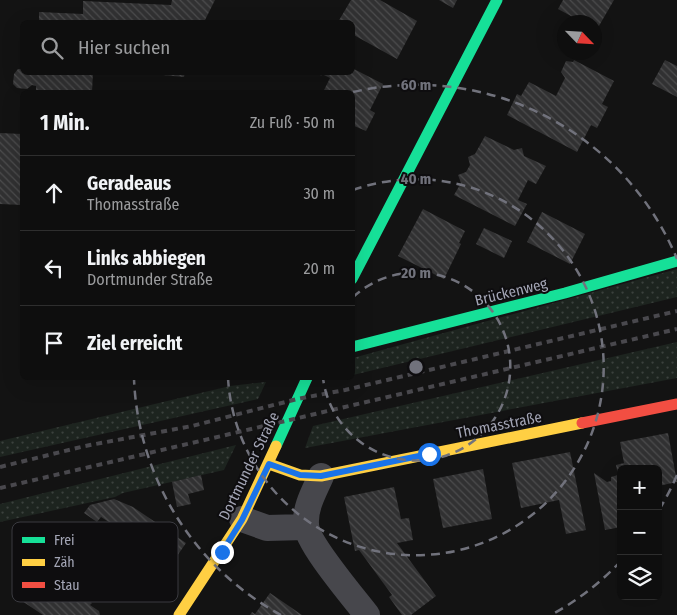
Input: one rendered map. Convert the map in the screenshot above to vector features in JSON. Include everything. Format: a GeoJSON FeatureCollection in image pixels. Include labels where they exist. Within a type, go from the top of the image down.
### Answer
{"type":"FeatureCollection","features":[{"type":"Feature","properties":{"kind":"street"},"geometry":{"type":"LineString","coordinates":[[355,273],[497,0]]}},
{"type":"Feature","properties":{"kind":"street","name":"Brückenweg"},"geometry":{"type":"LineString","coordinates":[[355,346],[565,293],[677,261]]}},
{"type":"Feature","properties":{"kind":"street","name":"Dortmunder Straße"},"geometry":{"type":"LineString","coordinates":[[179,615],[242,520],[269,464],[305,380]]}},
{"type":"Feature","properties":{"kind":"street","name":"Thomasstraße"},"geometry":{"type":"LineString","coordinates":[[269,464],[300,475],[321,476],[677,404]]}},
{"type":"Feature","properties":{"kind":"street"},"geometry":{"type":"LineString","coordinates":[[321,476],[306,512],[311,537],[367,615]]}},
{"type":"Feature","properties":{"kind":"street"},"geometry":{"type":"LineString","coordinates":[[242,520],[267,528],[311,537]]}},
{"type":"Feature","properties":{"kind":"shaded area"},"geometry":{"type":"Polygon","coordinates":[[[677,269],[677,297],[355,375],[355,357],[677,269]]]}},
{"type":"Feature","properties":{"kind":"shaded area"},"geometry":{"type":"Polygon","coordinates":[[[677,342],[677,378],[305,448],[313,426],[677,342]]]}},
{"type":"Feature","properties":{"kind":"shaded area"},"geometry":{"type":"Polygon","coordinates":[[[266,382],[258,399],[0,457],[0,441],[230,386],[266,382]]]}},
{"type":"Feature","properties":{"kind":"shaded area"},"geometry":{"type":"Polygon","coordinates":[[[236,445],[224,470],[123,493],[115,497],[0,522],[0,504],[236,445]]]}},
{"type":"Feature","properties":{"kind":"building"},"geometry":{"type":"Polygon","coordinates":[[[172,0],[215,0],[205,20],[39,20],[39,12],[83,14],[83,1],[171,5],[172,0]]]}},
{"type":"Feature","properties":{"kind":"building"},"geometry":{"type":"Polygon","coordinates":[[[351,0],[380,0],[417,21],[397,59],[355,36],[355,20],[339,20],[351,0]]]}},
{"type":"Feature","properties":{"kind":"building"},"geometry":{"type":"Polygon","coordinates":[[[439,0],[457,0],[453,8],[439,0]]]}},
{"type":"Feature","properties":{"kind":"building"},"geometry":{"type":"Polygon","coordinates":[[[563,0],[614,0],[602,21],[602,15],[569,15],[558,9],[563,0]]]}},
{"type":"Feature","properties":{"kind":"building"},"geometry":{"type":"Polygon","coordinates":[[[574,60],[614,81],[602,104],[608,107],[597,128],[591,125],[577,152],[507,115],[517,94],[521,96],[529,82],[556,96],[565,78],[561,72],[566,61],[573,62],[574,60]]]}},
{"type":"Feature","properties":{"kind":"building"},"geometry":{"type":"Polygon","coordinates":[[[665,60],[677,66],[677,97],[652,84],[665,60]]]}},
{"type":"Feature","properties":{"kind":"building"},"geometry":{"type":"Polygon","coordinates":[[[20,69],[20,75],[93,75],[92,90],[36,90],[36,86],[32,85],[27,89],[17,88],[13,84],[14,74],[20,69]]]}},
{"type":"Feature","properties":{"kind":"building"},"geometry":{"type":"Polygon","coordinates":[[[355,70],[383,84],[370,110],[375,113],[366,131],[355,126],[355,90],[324,90],[330,78],[324,75],[355,75],[355,70]]]}},
{"type":"Feature","properties":{"kind":"building"},"geometry":{"type":"Polygon","coordinates":[[[163,75],[184,75],[184,77],[163,75]]]}},
{"type":"Feature","properties":{"kind":"building"},"geometry":{"type":"Polygon","coordinates":[[[0,133],[20,134],[20,205],[0,204],[0,133]]]}},
{"type":"Feature","properties":{"kind":"building"},"geometry":{"type":"Polygon","coordinates":[[[485,136],[514,150],[522,148],[524,156],[546,166],[536,184],[528,180],[518,200],[527,204],[515,226],[454,195],[461,183],[458,175],[466,172],[470,165],[468,157],[475,154],[485,136]]]}},
{"type":"Feature","properties":{"kind":"building"},"geometry":{"type":"Polygon","coordinates":[[[423,209],[465,231],[459,243],[461,244],[444,279],[398,256],[423,209]]]}},
{"type":"Feature","properties":{"kind":"building"},"geometry":{"type":"Polygon","coordinates":[[[542,212],[585,234],[570,264],[527,242],[542,212]]]}},
{"type":"Feature","properties":{"kind":"building"},"geometry":{"type":"Polygon","coordinates":[[[484,228],[512,241],[504,258],[476,244],[484,228]]]}},
{"type":"Feature","properties":{"kind":"building"},"geometry":{"type":"Polygon","coordinates":[[[668,433],[677,482],[662,485],[662,465],[617,465],[617,470],[616,465],[624,463],[620,442],[668,433]]]}},
{"type":"Feature","properties":{"kind":"building"},"geometry":{"type":"Polygon","coordinates":[[[570,452],[586,530],[566,534],[559,500],[521,508],[512,463],[570,452]]]}},
{"type":"Feature","properties":{"kind":"building"},"geometry":{"type":"Polygon","coordinates":[[[483,469],[492,519],[443,528],[433,479],[483,469]]]}},
{"type":"Feature","properties":{"kind":"building"},"geometry":{"type":"Polygon","coordinates":[[[594,473],[607,482],[611,481],[611,477],[617,475],[617,528],[605,530],[594,473]]]}},
{"type":"Feature","properties":{"kind":"building"},"geometry":{"type":"Polygon","coordinates":[[[201,475],[204,490],[188,494],[191,504],[177,507],[172,482],[201,475]]]}},
{"type":"Feature","properties":{"kind":"building"},"geometry":{"type":"Polygon","coordinates":[[[394,487],[401,519],[409,518],[413,540],[397,543],[436,596],[411,615],[402,615],[389,597],[392,595],[359,550],[355,551],[344,497],[394,487]]]}},
{"type":"Feature","properties":{"kind":"building"},"geometry":{"type":"Polygon","coordinates":[[[114,499],[133,507],[155,522],[109,522],[101,517],[97,522],[84,513],[90,505],[114,499]]]}},
{"type":"Feature","properties":{"kind":"building"},"geometry":{"type":"Polygon","coordinates":[[[178,538],[186,543],[178,555],[178,538]]]}},
{"type":"Feature","properties":{"kind":"building"},"geometry":{"type":"Polygon","coordinates":[[[270,593],[302,615],[250,615],[252,612],[255,614],[270,593]]]}},
{"type":"Feature","properties":{"kind":"building"},"geometry":{"type":"Polygon","coordinates":[[[24,602],[90,602],[92,603],[90,605],[99,611],[100,615],[43,615],[24,602]]]}},
{"type":"Feature","properties":{"kind":"railway"},"geometry":{"type":"LineString","coordinates":[[0,467],[85,446],[192,426],[297,399],[345,390],[677,311]]}},
{"type":"Feature","properties":{"kind":"railway"},"geometry":{"type":"LineString","coordinates":[[0,488],[677,329]]}},
{"type":"Feature","properties":{"kind":"traffic: fast"},"geometry":{"type":"LineString","coordinates":[[355,273],[497,0]]}},
{"type":"Feature","properties":{"kind":"traffic: fast"},"geometry":{"type":"LineString","coordinates":[[355,346],[565,293],[677,261]]}},
{"type":"Feature","properties":{"kind":"traffic: fast"},"geometry":{"type":"LineString","coordinates":[[276,446],[306,380]]}},
{"type":"Feature","properties":{"kind":"traffic: slow"},"geometry":{"type":"LineString","coordinates":[[269,464],[300,475],[321,476],[582,423]]}},
{"type":"Feature","properties":{"kind":"traffic: slow"},"geometry":{"type":"LineString","coordinates":[[179,615],[242,519],[276,446]]}},
{"type":"Feature","properties":{"kind":"traffic: jam"},"geometry":{"type":"LineString","coordinates":[[582,423],[677,404]]}},
{"type":"Feature","properties":{"kind":"route"},"geometry":{"type":"LineString","coordinates":[[222,552],[242,520],[269,464],[300,475],[321,476],[429,454]]}}]}
